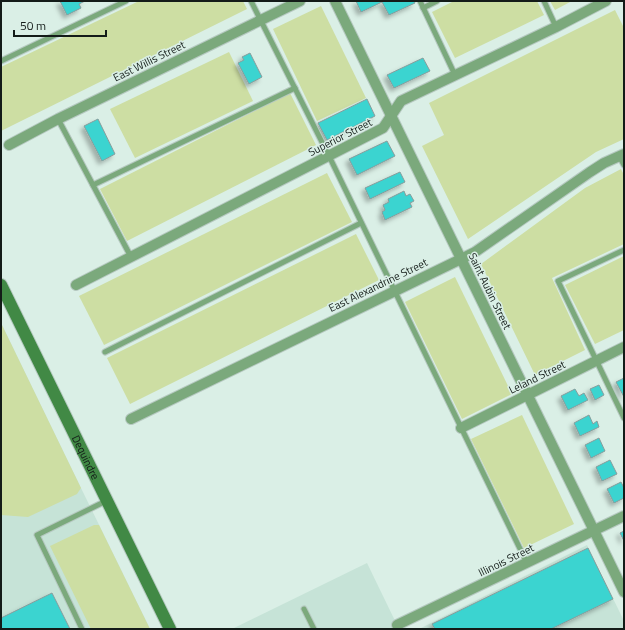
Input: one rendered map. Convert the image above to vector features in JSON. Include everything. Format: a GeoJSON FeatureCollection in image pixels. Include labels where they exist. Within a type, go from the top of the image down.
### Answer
{"type":"FeatureCollection","features":[{"type":"Feature","properties":{"kind":"street","name":"East Willis Street"},"geometry":{"type":"LineString","coordinates":[[9,145],[58,119],[300,1]]}},
{"type":"Feature","properties":{"kind":"street","name":"Saint Aubin Street"},"geometry":{"type":"LineString","coordinates":[[335,1],[624,592]]}},
{"type":"Feature","properties":{"kind":"street","name":"Superior Street"},"geometry":{"type":"LineString","coordinates":[[76,285],[383,128],[401,101],[556,27],[606,1]]}},
{"type":"Feature","properties":{"kind":"street","name":"East Alexandrine Street"},"geometry":{"type":"LineString","coordinates":[[131,419],[475,252],[590,172],[622,158]]}},
{"type":"Feature","properties":{"kind":"street","name":"Dequindre"},"geometry":{"type":"LineString","coordinates":[[1,285],[170,629]]}},
{"type":"Feature","properties":{"kind":"street","name":"Leland Street"},"geometry":{"type":"LineString","coordinates":[[461,428],[624,347]]}},
{"type":"Feature","properties":{"kind":"street","name":"Illinois Street"},"geometry":{"type":"LineString","coordinates":[[395,626],[624,516]]}},
{"type":"Feature","properties":{"kind":"lane"},"geometry":{"type":"LineString","coordinates":[[1,61],[126,1]]}},
{"type":"Feature","properties":{"kind":"lane"},"geometry":{"type":"LineString","coordinates":[[251,1],[329,156],[527,563]]}},
{"type":"Feature","properties":{"kind":"lane"},"geometry":{"type":"LineString","coordinates":[[420,1],[455,75]]}},
{"type":"Feature","properties":{"kind":"lane"},"geometry":{"type":"LineString","coordinates":[[423,8],[437,1]]}},
{"type":"Feature","properties":{"kind":"lane"},"geometry":{"type":"LineString","coordinates":[[544,1],[556,27]]}},
{"type":"Feature","properties":{"kind":"lane"},"geometry":{"type":"LineString","coordinates":[[93,185],[295,88]]}},
{"type":"Feature","properties":{"kind":"lane"},"geometry":{"type":"LineString","coordinates":[[58,119],[131,257]]}},
{"type":"Feature","properties":{"kind":"lane"},"geometry":{"type":"LineString","coordinates":[[105,352],[361,223]]}},
{"type":"Feature","properties":{"kind":"lane"},"geometry":{"type":"LineString","coordinates":[[624,250],[558,281],[624,418]]}},
{"type":"Feature","properties":{"kind":"lane"},"geometry":{"type":"LineString","coordinates":[[82,629],[37,536],[107,501]]}},
{"type":"Feature","properties":{"kind":"lane"},"geometry":{"type":"LineString","coordinates":[[304,609],[314,629]]}},
{"type":"Feature","properties":{"kind":"shaded area"},"geometry":{"type":"Polygon","coordinates":[[[1,323],[81,488],[150,629],[1,629],[1,323]]]}},
{"type":"Feature","properties":{"kind":"shaded area"},"geometry":{"type":"Polygon","coordinates":[[[587,545],[624,621],[624,629],[419,629],[587,545]]]}},
{"type":"Feature","properties":{"kind":"shaded area"},"geometry":{"type":"Polygon","coordinates":[[[367,563],[399,629],[232,629],[367,563]]]}},
{"type":"Feature","properties":{"kind":"green space"},"geometry":{"type":"Polygon","coordinates":[[[139,1],[243,1],[247,9],[1,131],[1,67],[139,1]]]}},
{"type":"Feature","properties":{"kind":"green space"},"geometry":{"type":"Polygon","coordinates":[[[454,1],[537,1],[544,15],[455,58],[432,12],[454,1]]]}},
{"type":"Feature","properties":{"kind":"green space"},"geometry":{"type":"Polygon","coordinates":[[[550,1],[572,1],[555,10],[550,1]]]}},
{"type":"Feature","properties":{"kind":"green space"},"geometry":{"type":"Polygon","coordinates":[[[321,6],[366,98],[317,121],[273,29],[321,6]]]}},
{"type":"Feature","properties":{"kind":"green space"},"geometry":{"type":"Polygon","coordinates":[[[615,10],[624,28],[624,139],[596,152],[468,239],[422,146],[444,135],[429,103],[615,10]]]}},
{"type":"Feature","properties":{"kind":"green space"},"geometry":{"type":"Polygon","coordinates":[[[229,52],[253,101],[135,158],[110,109],[229,52]]]}},
{"type":"Feature","properties":{"kind":"green space"},"geometry":{"type":"Polygon","coordinates":[[[290,93],[316,145],[127,241],[100,189],[290,93]]]}},
{"type":"Feature","properties":{"kind":"green space"},"geometry":{"type":"Polygon","coordinates":[[[621,169],[624,175],[624,244],[552,278],[585,350],[535,375],[481,264],[585,188],[621,169]]]}},
{"type":"Feature","properties":{"kind":"green space"},"geometry":{"type":"Polygon","coordinates":[[[327,173],[352,222],[104,345],[79,296],[327,173]]]}},
{"type":"Feature","properties":{"kind":"green space"},"geometry":{"type":"Polygon","coordinates":[[[356,234],[379,280],[130,404],[107,358],[356,234]]]}},
{"type":"Feature","properties":{"kind":"green space"},"geometry":{"type":"Polygon","coordinates":[[[624,256],[624,330],[595,344],[565,285],[624,256]]]}},
{"type":"Feature","properties":{"kind":"green space"},"geometry":{"type":"Polygon","coordinates":[[[455,277],[512,394],[462,419],[405,302],[455,277]]]}},
{"type":"Feature","properties":{"kind":"green space"},"geometry":{"type":"Polygon","coordinates":[[[1,323],[81,488],[77,494],[28,517],[1,515],[1,323]]]}},
{"type":"Feature","properties":{"kind":"green space"},"geometry":{"type":"Polygon","coordinates":[[[522,415],[574,524],[524,548],[471,439],[522,415]]]}},
{"type":"Feature","properties":{"kind":"green space"},"geometry":{"type":"Polygon","coordinates":[[[94,525],[99,525],[150,629],[91,629],[50,546],[94,525]]]}},
{"type":"Feature","properties":{"kind":"building"},"geometry":{"type":"Polygon","coordinates":[[[60,1],[85,1],[79,4],[81,8],[67,15],[60,1]]]}},
{"type":"Feature","properties":{"kind":"building"},"geometry":{"type":"Polygon","coordinates":[[[356,1],[414,1],[415,3],[389,15],[382,2],[361,12],[356,1]]]}},
{"type":"Feature","properties":{"kind":"building"},"geometry":{"type":"Polygon","coordinates":[[[250,53],[262,77],[249,84],[238,63],[244,60],[242,57],[250,53]]]}},
{"type":"Feature","properties":{"kind":"building"},"geometry":{"type":"Polygon","coordinates":[[[423,58],[430,71],[394,88],[387,75],[423,58]]]}},
{"type":"Feature","properties":{"kind":"building"},"geometry":{"type":"Polygon","coordinates":[[[367,99],[375,116],[327,140],[318,123],[367,99]]]}},
{"type":"Feature","properties":{"kind":"building"},"geometry":{"type":"Polygon","coordinates":[[[98,119],[115,154],[102,161],[84,126],[98,119]]]}},
{"type":"Feature","properties":{"kind":"building"},"geometry":{"type":"Polygon","coordinates":[[[387,141],[395,156],[357,175],[349,159],[387,141]]]}},
{"type":"Feature","properties":{"kind":"building"},"geometry":{"type":"Polygon","coordinates":[[[400,172],[405,182],[370,199],[365,188],[400,172]]]}},
{"type":"Feature","properties":{"kind":"building"},"geometry":{"type":"Polygon","coordinates":[[[404,191],[406,196],[410,194],[414,201],[410,203],[412,207],[385,220],[382,212],[385,210],[383,205],[389,202],[388,199],[404,191]]]}},
{"type":"Feature","properties":{"kind":"building"},"geometry":{"type":"Polygon","coordinates":[[[624,378],[624,397],[616,382],[624,378]]]}},
{"type":"Feature","properties":{"kind":"building"},"geometry":{"type":"Polygon","coordinates":[[[599,385],[604,395],[595,400],[590,389],[599,385]]]}},
{"type":"Feature","properties":{"kind":"building"},"geometry":{"type":"Polygon","coordinates":[[[575,389],[579,396],[584,393],[588,400],[568,410],[561,396],[575,389]]]}},
{"type":"Feature","properties":{"kind":"building"},"geometry":{"type":"Polygon","coordinates":[[[589,415],[593,424],[597,421],[599,427],[580,436],[574,423],[589,415]]]}},
{"type":"Feature","properties":{"kind":"building"},"geometry":{"type":"Polygon","coordinates":[[[599,438],[605,451],[591,458],[585,445],[599,438]]]}},
{"type":"Feature","properties":{"kind":"building"},"geometry":{"type":"Polygon","coordinates":[[[610,460],[617,474],[602,481],[596,467],[610,460]]]}},
{"type":"Feature","properties":{"kind":"building"},"geometry":{"type":"Polygon","coordinates":[[[621,482],[624,488],[624,498],[614,503],[607,489],[621,482]]]}},
{"type":"Feature","properties":{"kind":"building"},"geometry":{"type":"Polygon","coordinates":[[[624,531],[624,541],[620,533],[624,531]]]}},
{"type":"Feature","properties":{"kind":"building"},"geometry":{"type":"Polygon","coordinates":[[[588,548],[613,599],[551,629],[435,629],[432,624],[588,548]]]}},
{"type":"Feature","properties":{"kind":"building"},"geometry":{"type":"Polygon","coordinates":[[[52,593],[70,629],[1,629],[1,618],[52,593]]]}}]}
